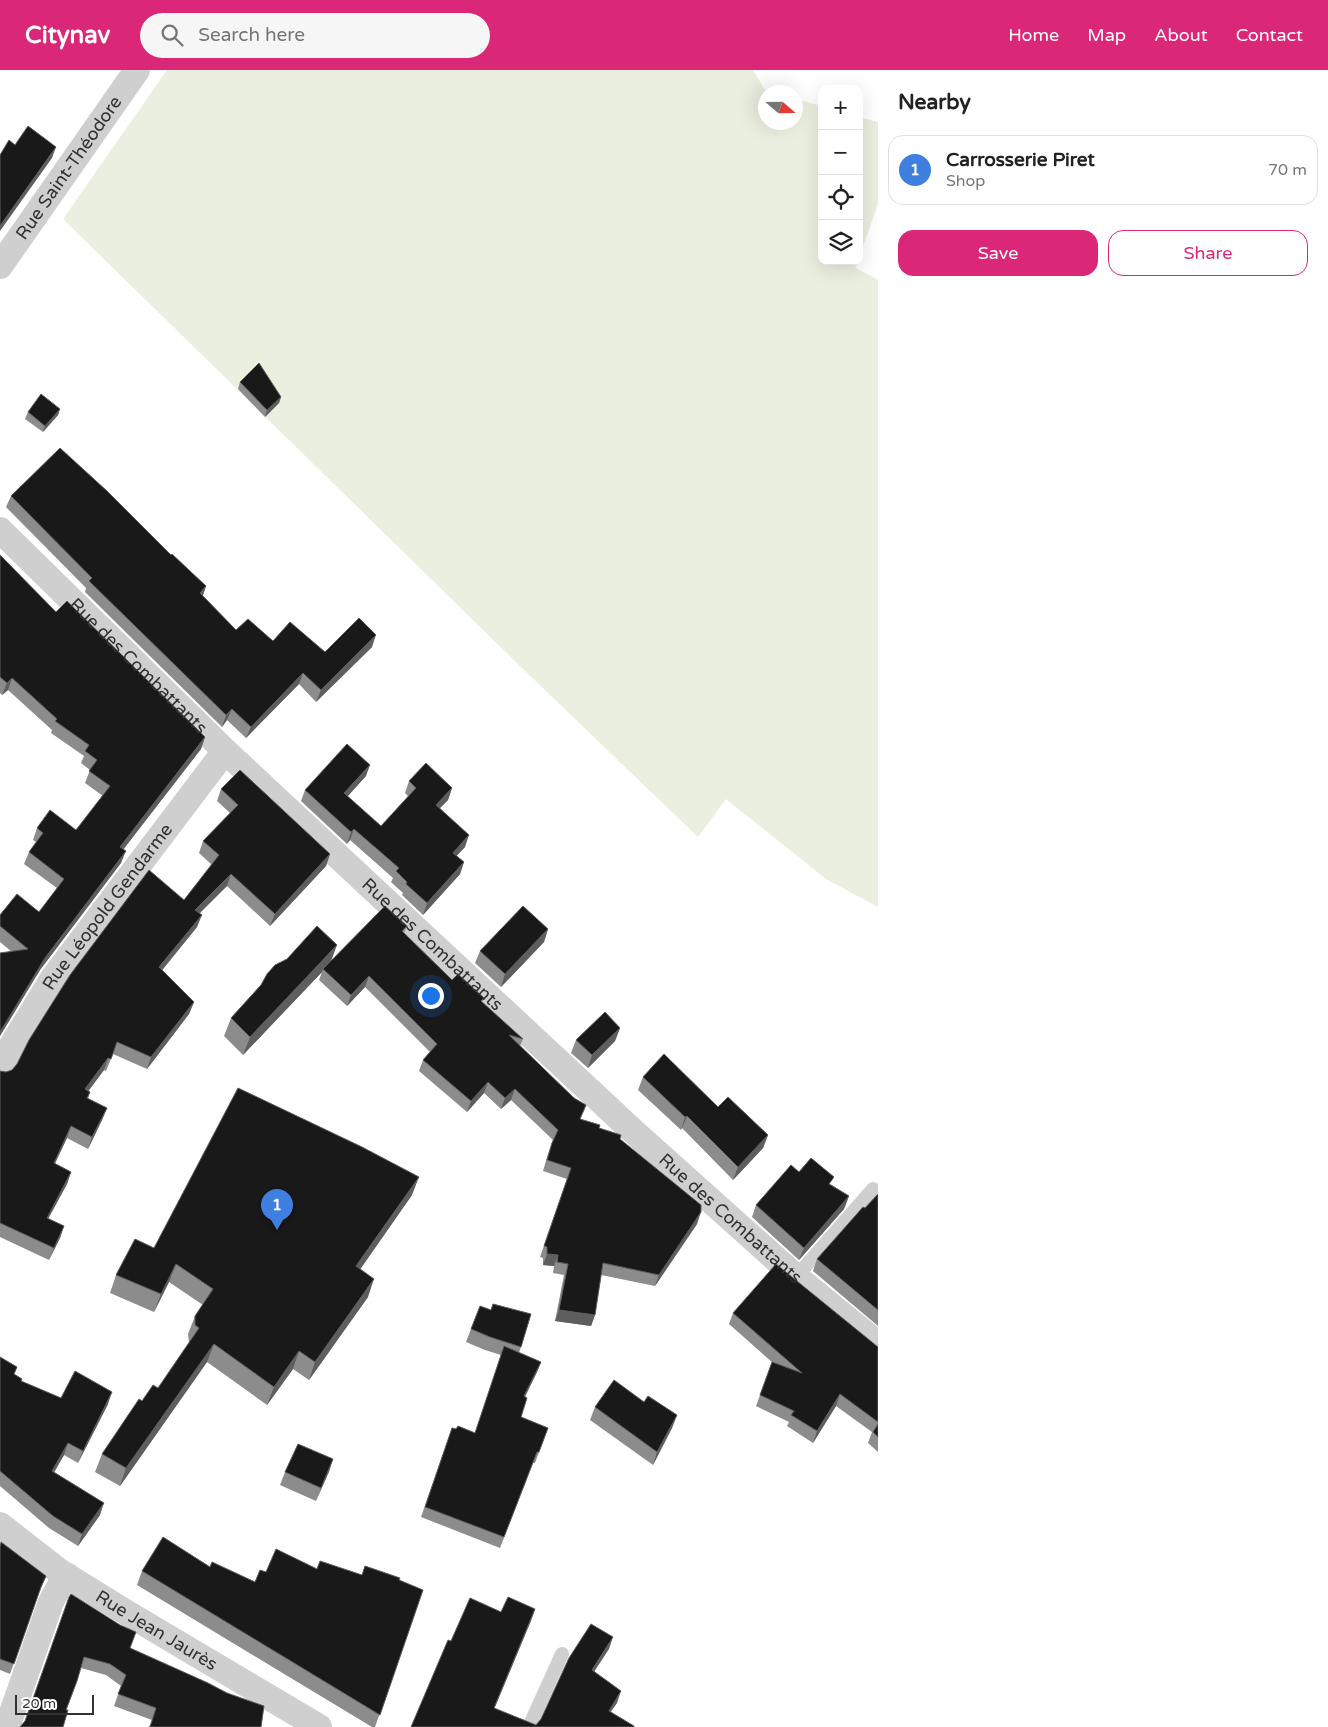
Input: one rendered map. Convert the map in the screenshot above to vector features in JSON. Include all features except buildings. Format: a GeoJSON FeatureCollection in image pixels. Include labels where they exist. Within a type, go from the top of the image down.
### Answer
{"type":"FeatureCollection","features":[{"type":"Feature","properties":{"kind":"street","name":"Rue Saint-Théodore"},"geometry":{"type":"LineString","coordinates":[[0,266],[137,70]]}},
{"type":"Feature","properties":{"kind":"street","name":"Rue des Combattants"},"geometry":{"type":"LineString","coordinates":[[0,530],[225,751],[634,1132],[796,1277],[878,1344]]}},
{"type":"Feature","properties":{"kind":"street","name":"Rue Léopold Gendarme"},"geometry":{"type":"LineString","coordinates":[[0,1069],[12,1045],[53,978],[225,751]]}},
{"type":"Feature","properties":{"kind":"street","name":"Rue Jean Jaurès"},"geometry":{"type":"LineString","coordinates":[[0,1525],[68,1576],[285,1718],[319,1727]]}},
{"type":"Feature","properties":{"kind":"street"},"geometry":{"type":"LineString","coordinates":[[7,1727],[51,1602],[59,1587],[68,1576]]}},
{"type":"Feature","properties":{"kind":"lane"},"geometry":{"type":"LineString","coordinates":[[796,1277],[873,1190]]}},
{"type":"Feature","properties":{"kind":"lane"},"geometry":{"type":"LineString","coordinates":[[529,1727],[562,1654]]}},
{"type":"Feature","properties":{"kind":"shaded area"},"geometry":{"type":"Polygon","coordinates":[[[167,70],[753,70],[762,85],[758,85],[758,130],[803,130],[803,101],[818,105],[818,265],[857,265],[856,268],[878,280],[878,907],[826,879],[726,799],[698,837],[523,669],[63,219],[167,70]]]}},
{"type":"Feature","properties":{"kind":"shaded area"},"geometry":{"type":"Polygon","coordinates":[[[863,118],[878,122],[878,204],[863,247],[863,118]]]}},
{"type":"Feature","properties":{"kind":"place","name":"Carrosserie Piret"},"geometry":{"type":"Point","coordinates":[277,1230]}}]}
